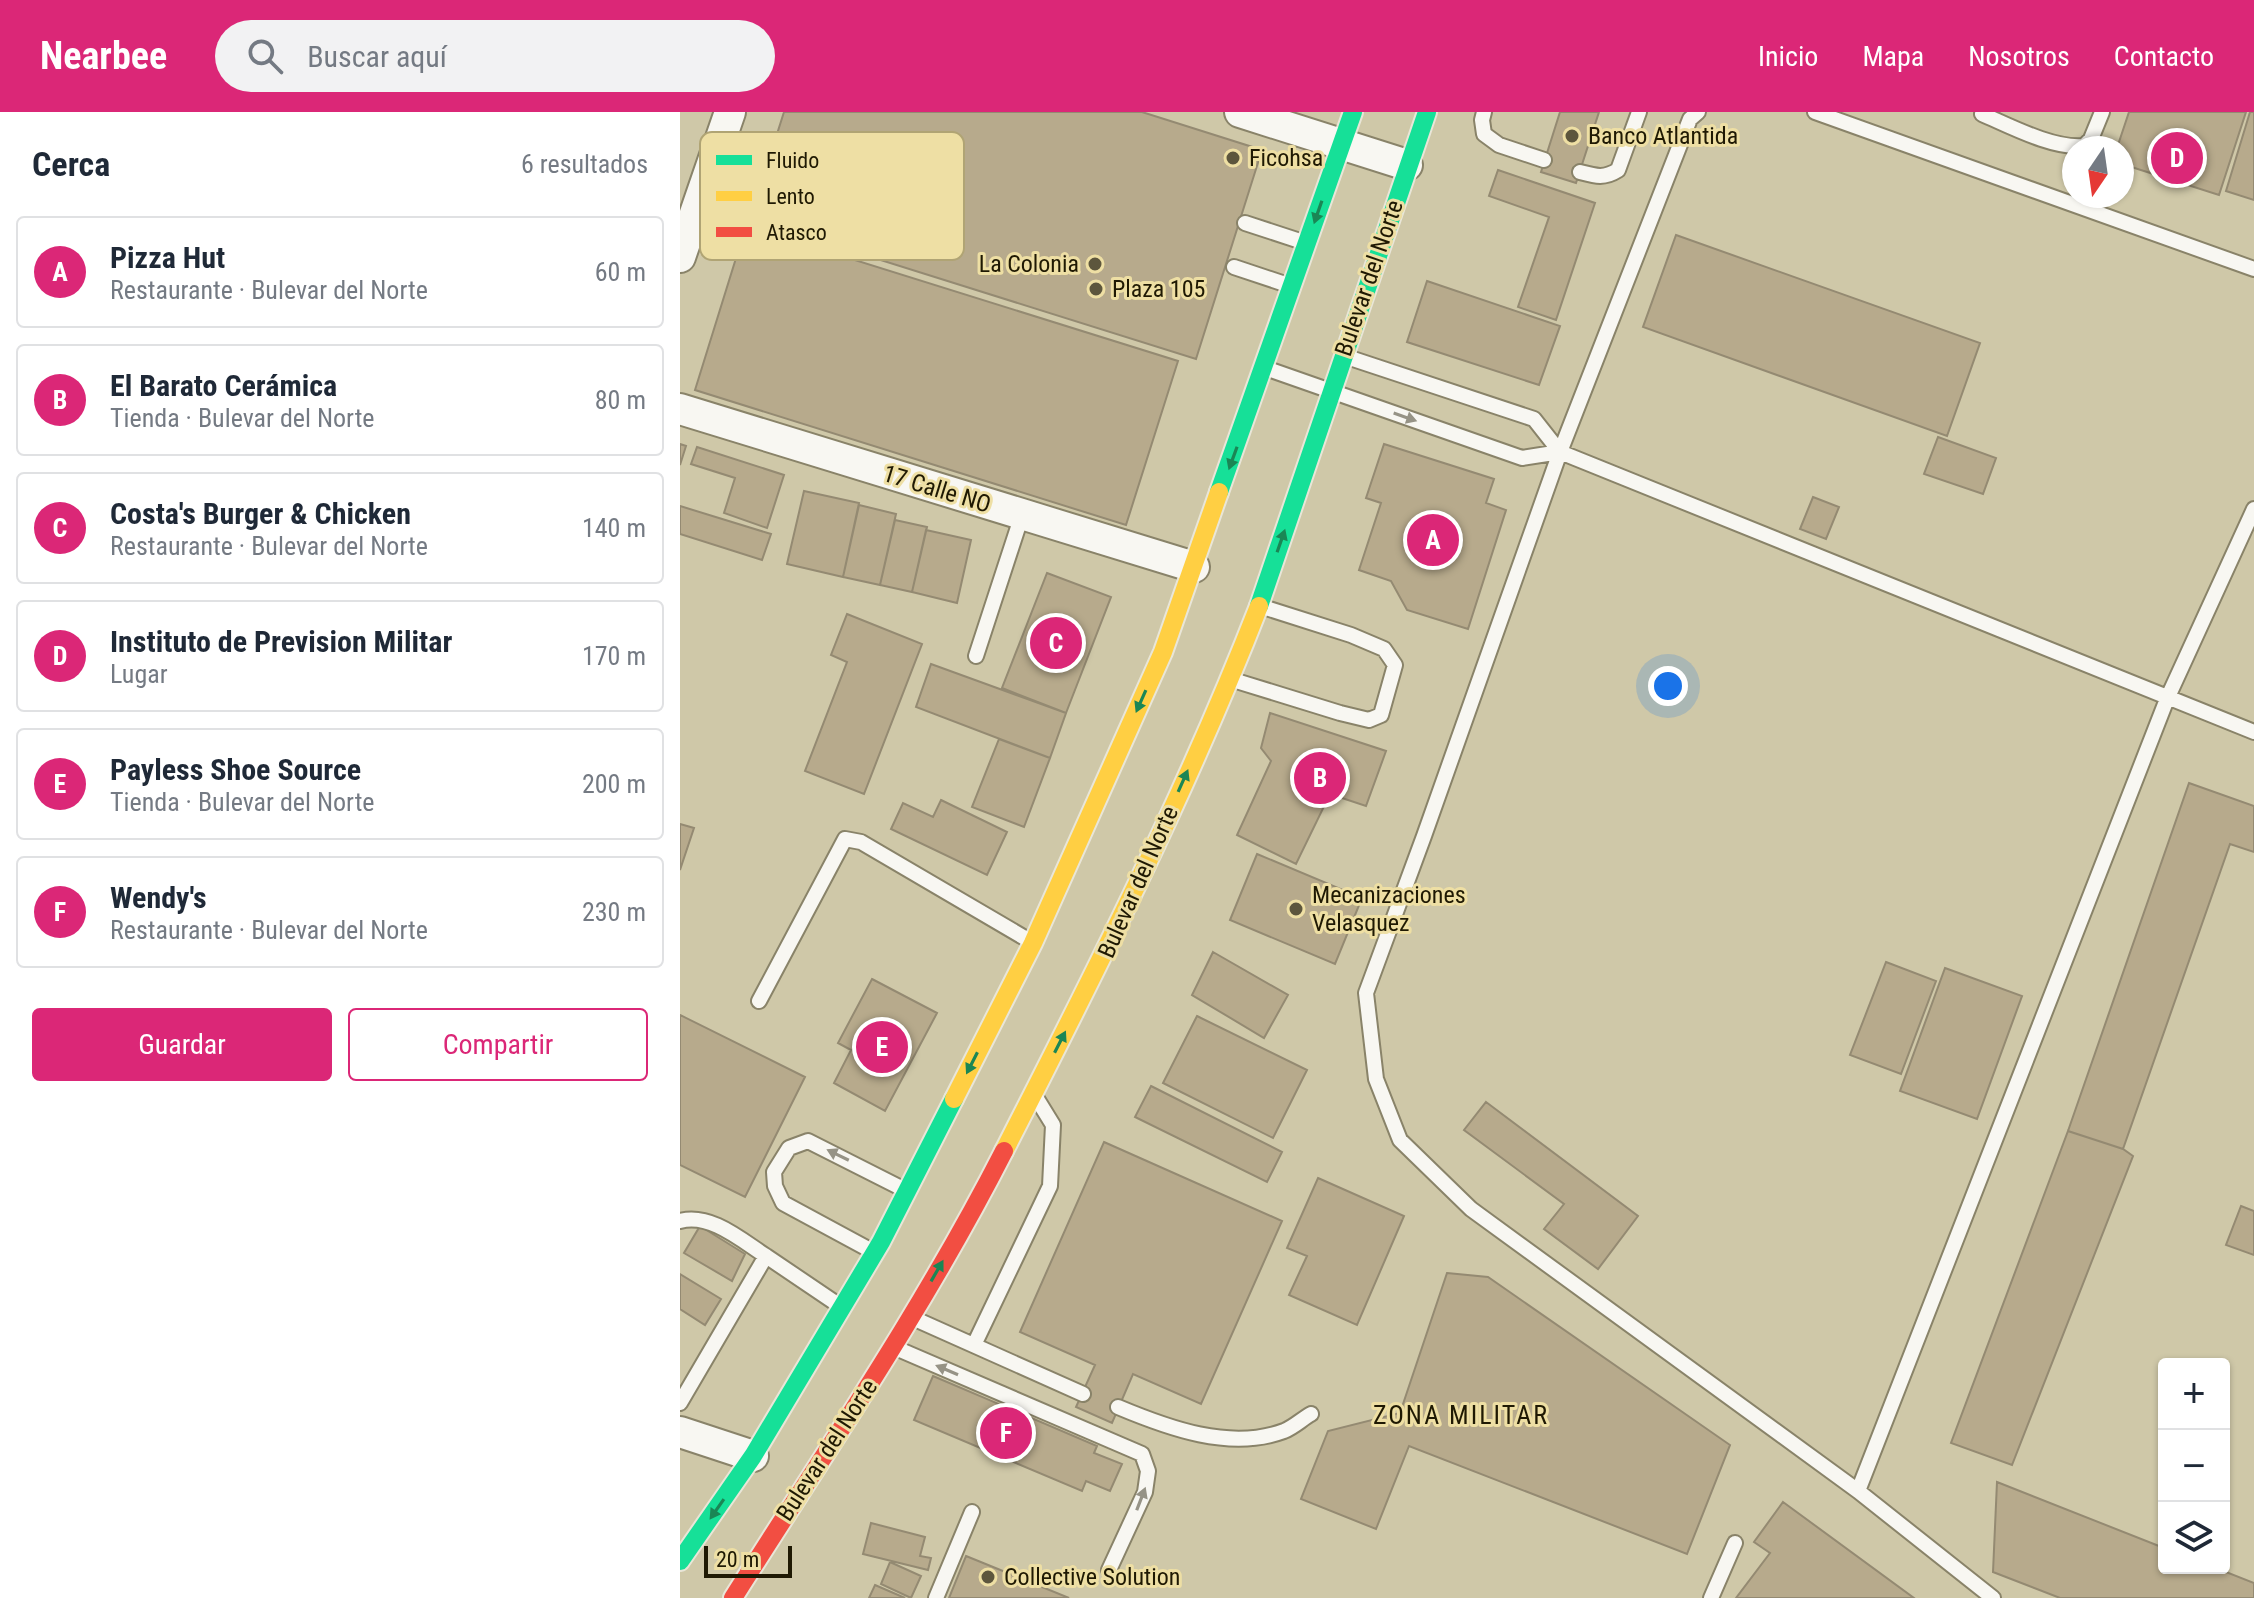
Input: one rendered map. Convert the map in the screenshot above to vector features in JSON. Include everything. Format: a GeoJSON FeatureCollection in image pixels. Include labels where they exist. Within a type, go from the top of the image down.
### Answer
{"type":"FeatureCollection","features":[{"type":"Feature","properties":{"kind":"highway"},"geometry":{"type":"LineString","coordinates":[[680,1561],[758,1467],[842,1307],[875,1252],[1033,943],[1163,652],[1353,112]]}},
{"type":"Feature","properties":{"kind":"highway","name":"Bulevar del Norte"},"geometry":{"type":"LineString","coordinates":[[733,1598],[893,1346],[983,1193],[1102,960],[1230,679],[1259,606],[1427,112]]}},
{"type":"Feature","properties":{"kind":"highway"},"geometry":{"type":"LineString","coordinates":[[723,1598],[724,1573]]}},
{"type":"Feature","properties":{"kind":"street"},"geometry":{"type":"LineString","coordinates":[[723,132],[730,112]]}},
{"type":"Feature","properties":{"kind":"street"},"geometry":{"type":"LineString","coordinates":[[1255,114],[1407,165]]}},
{"type":"Feature","properties":{"kind":"street"},"geometry":{"type":"LineString","coordinates":[[680,257],[700,198]]}},
{"type":"Feature","properties":{"kind":"street","name":"17 Calle NO"},"geometry":{"type":"LineString","coordinates":[[680,409],[1194,567]]}},
{"type":"Feature","properties":{"kind":"street"},"geometry":{"type":"LineString","coordinates":[[680,1432],[758,1467]]}},
{"type":"Feature","properties":{"kind":"lane"},"geometry":{"type":"LineString","coordinates":[[1484,112],[1484,134],[1499,145],[1544,160]]}},
{"type":"Feature","properties":{"kind":"lane"},"geometry":{"type":"LineString","coordinates":[[1580,172],[1600,177],[1618,170],[1639,112]]}},
{"type":"Feature","properties":{"kind":"lane"},"geometry":{"type":"LineString","coordinates":[[1698,112],[1690,119],[1560,452],[1366,993],[1376,1079],[1400,1140],[1471,1209],[1858,1491],[1993,1598]]}},
{"type":"Feature","properties":{"kind":"lane"},"geometry":{"type":"LineString","coordinates":[[1815,112],[2254,269]]}},
{"type":"Feature","properties":{"kind":"lane"},"geometry":{"type":"LineString","coordinates":[[1979,113],[2027,133],[2074,147],[2084,146],[2091,139],[2102,112]]}},
{"type":"Feature","properties":{"kind":"lane"},"geometry":{"type":"LineString","coordinates":[[1245,223],[1307,244]]}},
{"type":"Feature","properties":{"kind":"lane"},"geometry":{"type":"LineString","coordinates":[[1234,267],[1292,287]]}},
{"type":"Feature","properties":{"kind":"lane"},"geometry":{"type":"LineString","coordinates":[[1343,356],[1534,419],[1560,452],[2254,732]]}},
{"type":"Feature","properties":{"kind":"lane"},"geometry":{"type":"LineString","coordinates":[[1265,368],[1522,458],[1560,452]]}},
{"type":"Feature","properties":{"kind":"lane"},"geometry":{"type":"LineString","coordinates":[[1858,1491],[2167,699],[2254,509]]}},
{"type":"Feature","properties":{"kind":"lane"},"geometry":{"type":"LineString","coordinates":[[976,656],[1022,515]]}},
{"type":"Feature","properties":{"kind":"lane"},"geometry":{"type":"LineString","coordinates":[[1230,679],[1369,720],[1381,715],[1395,665],[1384,649],[1351,635],[1259,606]]}},
{"type":"Feature","properties":{"kind":"lane"},"geometry":{"type":"LineString","coordinates":[[759,1001],[845,839],[861,842],[1033,943]]}},
{"type":"Feature","properties":{"kind":"lane"},"geometry":{"type":"LineString","coordinates":[[974,1345],[1050,1186],[1053,1125],[1034,1093]]}},
{"type":"Feature","properties":{"kind":"lane"},"geometry":{"type":"LineString","coordinates":[[875,1252],[783,1203],[775,1186],[774,1172],[789,1148],[808,1141],[907,1191]]}},
{"type":"Feature","properties":{"kind":"lane"},"geometry":{"type":"LineString","coordinates":[[680,1221],[693,1217],[720,1226],[842,1307]]}},
{"type":"Feature","properties":{"kind":"lane"},"geometry":{"type":"LineString","coordinates":[[680,1403],[766,1256]]}},
{"type":"Feature","properties":{"kind":"lane"},"geometry":{"type":"LineString","coordinates":[[910,1317],[1083,1394]]}},
{"type":"Feature","properties":{"kind":"lane"},"geometry":{"type":"LineString","coordinates":[[893,1346],[1142,1454],[1148,1471],[1145,1492],[1109,1570]]}},
{"type":"Feature","properties":{"kind":"lane"},"geometry":{"type":"LineString","coordinates":[[1118,1407],[1152,1421],[1206,1436],[1260,1438],[1287,1430],[1311,1414]]}},
{"type":"Feature","properties":{"kind":"lane"},"geometry":{"type":"LineString","coordinates":[[936,1598],[972,1512]]}},
{"type":"Feature","properties":{"kind":"lane"},"geometry":{"type":"LineString","coordinates":[[1711,1598],[1735,1543]]}},
{"type":"Feature","properties":{"kind":"building","name":"Plaza 105"},"geometry":{"type":"Polygon","coordinates":[[[784,112],[1142,112],[1262,150],[1196,359],[881,260],[964,260],[964,132],[778,132],[784,112]]]}},
{"type":"Feature","properties":{"kind":"building","name":"Banco Atlantida"},"geometry":{"type":"Polygon","coordinates":[[[1560,112],[1599,112],[1576,183],[1541,172],[1560,112]]]}},
{"type":"Feature","properties":{"kind":"building"},"geometry":{"type":"Polygon","coordinates":[[[2129,112],[2246,112],[2219,195],[2134,168],[2134,136],[2121,136],[2129,112]]]}},
{"type":"Feature","properties":{"kind":"building"},"geometry":{"type":"Polygon","coordinates":[[[2250,112],[2254,112],[2254,200],[2226,191],[2250,112]]]}},
{"type":"Feature","properties":{"kind":"building"},"geometry":{"type":"Polygon","coordinates":[[[1498,170],[1595,203],[1556,320],[1518,307],[1549,217],[1489,196],[1498,170]]]}},
{"type":"Feature","properties":{"kind":"building"},"geometry":{"type":"Polygon","coordinates":[[[1676,235],[1980,343],[1947,436],[1643,327],[1676,235]]]}},
{"type":"Feature","properties":{"kind":"building"},"geometry":{"type":"Polygon","coordinates":[[[735,260],[855,260],[1178,361],[1126,525],[695,390],[735,260]]]}},
{"type":"Feature","properties":{"kind":"building"},"geometry":{"type":"Polygon","coordinates":[[[1427,281],[1560,326],[1539,385],[1407,342],[1427,281]]]}},
{"type":"Feature","properties":{"kind":"building"},"geometry":{"type":"Polygon","coordinates":[[[1938,437],[1996,458],[1983,494],[1924,474],[1938,437]]]}},
{"type":"Feature","properties":{"kind":"building"},"geometry":{"type":"Polygon","coordinates":[[[680,444],[686,446],[680,465],[680,444]]]}},
{"type":"Feature","properties":{"kind":"building"},"geometry":{"type":"Polygon","coordinates":[[[1384,444],[1494,479],[1486,503],[1506,510],[1468,629],[1407,610],[1391,581],[1359,570],[1381,503],[1366,498],[1384,444]]]}},
{"type":"Feature","properties":{"kind":"building"},"geometry":{"type":"Polygon","coordinates":[[[697,447],[784,475],[767,528],[724,513],[735,478],[691,464],[697,447]]]}},
{"type":"Feature","properties":{"kind":"building"},"geometry":{"type":"Polygon","coordinates":[[[804,491],[859,503],[843,577],[787,564],[804,491]]]}},
{"type":"Feature","properties":{"kind":"building"},"geometry":{"type":"Polygon","coordinates":[[[1813,497],[1839,507],[1826,539],[1800,529],[1813,497]]]}},
{"type":"Feature","properties":{"kind":"building"},"geometry":{"type":"Polygon","coordinates":[[[859,505],[896,514],[880,585],[843,577],[859,505]]]}},
{"type":"Feature","properties":{"kind":"building"},"geometry":{"type":"Polygon","coordinates":[[[680,506],[771,534],[762,560],[680,534],[680,506]]]}},
{"type":"Feature","properties":{"kind":"building"},"geometry":{"type":"Polygon","coordinates":[[[895,520],[927,527],[912,592],[880,585],[895,520]]]}},
{"type":"Feature","properties":{"kind":"building"},"geometry":{"type":"Polygon","coordinates":[[[926,530],[971,540],[957,603],[912,592],[926,530]]]}},
{"type":"Feature","properties":{"kind":"building"},"geometry":{"type":"Polygon","coordinates":[[[1047,573],[1111,597],[1066,713],[1002,688],[1047,573]]]}},
{"type":"Feature","properties":{"kind":"building"},"geometry":{"type":"Polygon","coordinates":[[[847,614],[922,644],[864,794],[805,771],[847,662],[831,655],[847,614]]]}},
{"type":"Feature","properties":{"kind":"building"},"geometry":{"type":"Polygon","coordinates":[[[931,664],[1066,713],[1050,758],[916,707],[931,664]]]}},
{"type":"Feature","properties":{"kind":"building"},"geometry":{"type":"Polygon","coordinates":[[[1270,713],[1386,751],[1366,806],[1330,794],[1296,864],[1237,835],[1271,761],[1261,748],[1270,713]]]}},
{"type":"Feature","properties":{"kind":"building"},"geometry":{"type":"Polygon","coordinates":[[[999,739],[1050,758],[1024,827],[972,807],[999,739]]]}},
{"type":"Feature","properties":{"kind":"building"},"geometry":{"type":"Polygon","coordinates":[[[2189,783],[2254,806],[2254,852],[2230,844],[2123,1149],[2068,1131],[2189,783]]]}},
{"type":"Feature","properties":{"kind":"building"},"geometry":{"type":"Polygon","coordinates":[[[941,800],[1007,832],[987,875],[891,829],[903,803],[933,817],[941,800]]]}},
{"type":"Feature","properties":{"kind":"building"},"geometry":{"type":"Polygon","coordinates":[[[680,824],[694,828],[680,870],[680,824]]]}},
{"type":"Feature","properties":{"kind":"building","name":"Mecanizaciones Velasquez"},"geometry":{"type":"Polygon","coordinates":[[[1257,854],[1362,898],[1335,964],[1230,920],[1257,854]]]}},
{"type":"Feature","properties":{"kind":"building"},"geometry":{"type":"Polygon","coordinates":[[[1213,952],[1288,995],[1264,1038],[1192,995],[1213,952]]]}},
{"type":"Feature","properties":{"kind":"building"},"geometry":{"type":"Polygon","coordinates":[[[1886,962],[1936,981],[1901,1074],[1850,1055],[1886,962]]]}},
{"type":"Feature","properties":{"kind":"building"},"geometry":{"type":"Polygon","coordinates":[[[1945,968],[2022,996],[1977,1119],[1900,1091],[1945,968]]]}},
{"type":"Feature","properties":{"kind":"building"},"geometry":{"type":"Polygon","coordinates":[[[872,979],[937,1013],[885,1111],[834,1083],[851,1050],[838,1043],[872,979]]]}},
{"type":"Feature","properties":{"kind":"building"},"geometry":{"type":"Polygon","coordinates":[[[680,1015],[805,1077],[745,1197],[680,1165],[680,1015]]]}},
{"type":"Feature","properties":{"kind":"building"},"geometry":{"type":"Polygon","coordinates":[[[1197,1016],[1307,1070],[1273,1138],[1163,1083],[1197,1016]]]}},
{"type":"Feature","properties":{"kind":"building"},"geometry":{"type":"Polygon","coordinates":[[[1151,1086],[1282,1152],[1267,1182],[1135,1117],[1151,1086]]]}},
{"type":"Feature","properties":{"kind":"building"},"geometry":{"type":"Polygon","coordinates":[[[1486,1102],[1638,1216],[1598,1269],[1544,1229],[1564,1204],[1464,1130],[1486,1102]]]}},
{"type":"Feature","properties":{"kind":"building"},"geometry":{"type":"Polygon","coordinates":[[[2068,1131],[2123,1149],[2133,1156],[2012,1465],[1951,1443],[2068,1131]]]}},
{"type":"Feature","properties":{"kind":"building"},"geometry":{"type":"Polygon","coordinates":[[[1104,1142],[1282,1221],[1201,1404],[1133,1374],[1112,1423],[1076,1407],[1095,1365],[1020,1332],[1104,1142]]]}},
{"type":"Feature","properties":{"kind":"building"},"geometry":{"type":"Polygon","coordinates":[[[1318,1178],[1404,1216],[1357,1325],[1289,1295],[1307,1256],[1287,1248],[1318,1178]]]}},
{"type":"Feature","properties":{"kind":"building"},"geometry":{"type":"Polygon","coordinates":[[[2241,1206],[2254,1211],[2254,1255],[2226,1245],[2241,1206]]]}},
{"type":"Feature","properties":{"kind":"building"},"geometry":{"type":"Polygon","coordinates":[[[700,1226],[745,1254],[732,1281],[684,1253],[700,1226]]]}},
{"type":"Feature","properties":{"kind":"building"},"geometry":{"type":"Polygon","coordinates":[[[1447,1273],[1488,1277],[1730,1445],[1687,1554],[1409,1446],[1376,1529],[1301,1499],[1328,1431],[1400,1413],[1447,1273]]]}},
{"type":"Feature","properties":{"kind":"building"},"geometry":{"type":"Polygon","coordinates":[[[680,1274],[721,1299],[705,1325],[680,1309],[680,1274]]]}},
{"type":"Feature","properties":{"kind":"building"},"geometry":{"type":"Polygon","coordinates":[[[933,1376],[1097,1446],[1094,1453],[1122,1464],[1110,1491],[1086,1481],[1082,1491],[914,1420],[933,1376]]]}},
{"type":"Feature","properties":{"kind":"building"},"geometry":{"type":"Polygon","coordinates":[[[1997,1482],[2158,1546],[2158,1574],[2230,1574],[2254,1583],[2254,1598],[2060,1598],[1993,1572],[1997,1482]]]}},
{"type":"Feature","properties":{"kind":"building"},"geometry":{"type":"Polygon","coordinates":[[[1783,1502],[1914,1598],[1736,1598],[1770,1553],[1754,1542],[1783,1502]]]}},
{"type":"Feature","properties":{"kind":"building"},"geometry":{"type":"Polygon","coordinates":[[[871,1523],[925,1537],[920,1556],[931,1558],[928,1570],[863,1554],[871,1523]]]}},
{"type":"Feature","properties":{"kind":"building","name":"Collective Solution"},"geometry":{"type":"Polygon","coordinates":[[[966,1556],[1069,1598],[949,1598],[966,1556]]]}},
{"type":"Feature","properties":{"kind":"building"},"geometry":{"type":"Polygon","coordinates":[[[890,1562],[921,1576],[911,1598],[881,1584],[890,1562]]]}},
{"type":"Feature","properties":{"kind":"building"},"geometry":{"type":"Polygon","coordinates":[[[875,1585],[905,1598],[869,1598],[875,1585]]]}},
{"type":"Feature","properties":{"kind":"traffic: fast"},"geometry":{"type":"LineString","coordinates":[[1219,492],[1353,112]]}},
{"type":"Feature","properties":{"kind":"traffic: fast"},"geometry":{"type":"LineString","coordinates":[[1259,606],[1427,112]]}},
{"type":"Feature","properties":{"kind":"traffic: fast"},"geometry":{"type":"LineString","coordinates":[[680,1561],[753,1456],[881,1242],[954,1099]]}},
{"type":"Feature","properties":{"kind":"traffic: slow"},"geometry":{"type":"LineString","coordinates":[[954,1099],[1033,943],[1163,652],[1219,492]]}},
{"type":"Feature","properties":{"kind":"traffic: slow"},"geometry":{"type":"LineString","coordinates":[[1004,1151],[1170,814],[1259,606]]}},
{"type":"Feature","properties":{"kind":"traffic: jam"},"geometry":{"type":"LineString","coordinates":[[733,1598],[908,1322],[1004,1151]]}},
{"type":"Feature","properties":{"kind":"place","name":"Banco Atlantida"},"geometry":{"type":"Point","coordinates":[1572,136]}},
{"type":"Feature","properties":{"kind":"place","name":"Ficohsa"},"geometry":{"type":"Point","coordinates":[1233,158]}},
{"type":"Feature","properties":{"kind":"place","name":"Instituto de Prevision Militar"},"geometry":{"type":"Point","coordinates":[2177,158]}},
{"type":"Feature","properties":{"kind":"place","name":"La Colonia"},"geometry":{"type":"Point","coordinates":[1095,264]}},
{"type":"Feature","properties":{"kind":"place","name":"Plaza 105"},"geometry":{"type":"Point","coordinates":[1096,289]}},
{"type":"Feature","properties":{"kind":"place","name":"Pizza Hut"},"geometry":{"type":"Point","coordinates":[1433,540]}},
{"type":"Feature","properties":{"kind":"place","name":"Costa's Burger & Chicken"},"geometry":{"type":"Point","coordinates":[1056,643]}},
{"type":"Feature","properties":{"kind":"place","name":"El Barato Cerámica"},"geometry":{"type":"Point","coordinates":[1320,778]}},
{"type":"Feature","properties":{"kind":"place","name":"Mecanizaciones Velasquez"},"geometry":{"type":"Point","coordinates":[1296,909]}},
{"type":"Feature","properties":{"kind":"place","name":"Payless Shoe Source"},"geometry":{"type":"Point","coordinates":[882,1047]}},
{"type":"Feature","properties":{"kind":"place","name":"Wendy's"},"geometry":{"type":"Point","coordinates":[1006,1433]}},
{"type":"Feature","properties":{"kind":"place","name":"Collective Solution"},"geometry":{"type":"Point","coordinates":[988,1577]}},
{"type":"Feature","properties":{"kind":"district","name":"ZONA MILITAR"},"geometry":{"type":"Point","coordinates":[1461,1415]}}]}
